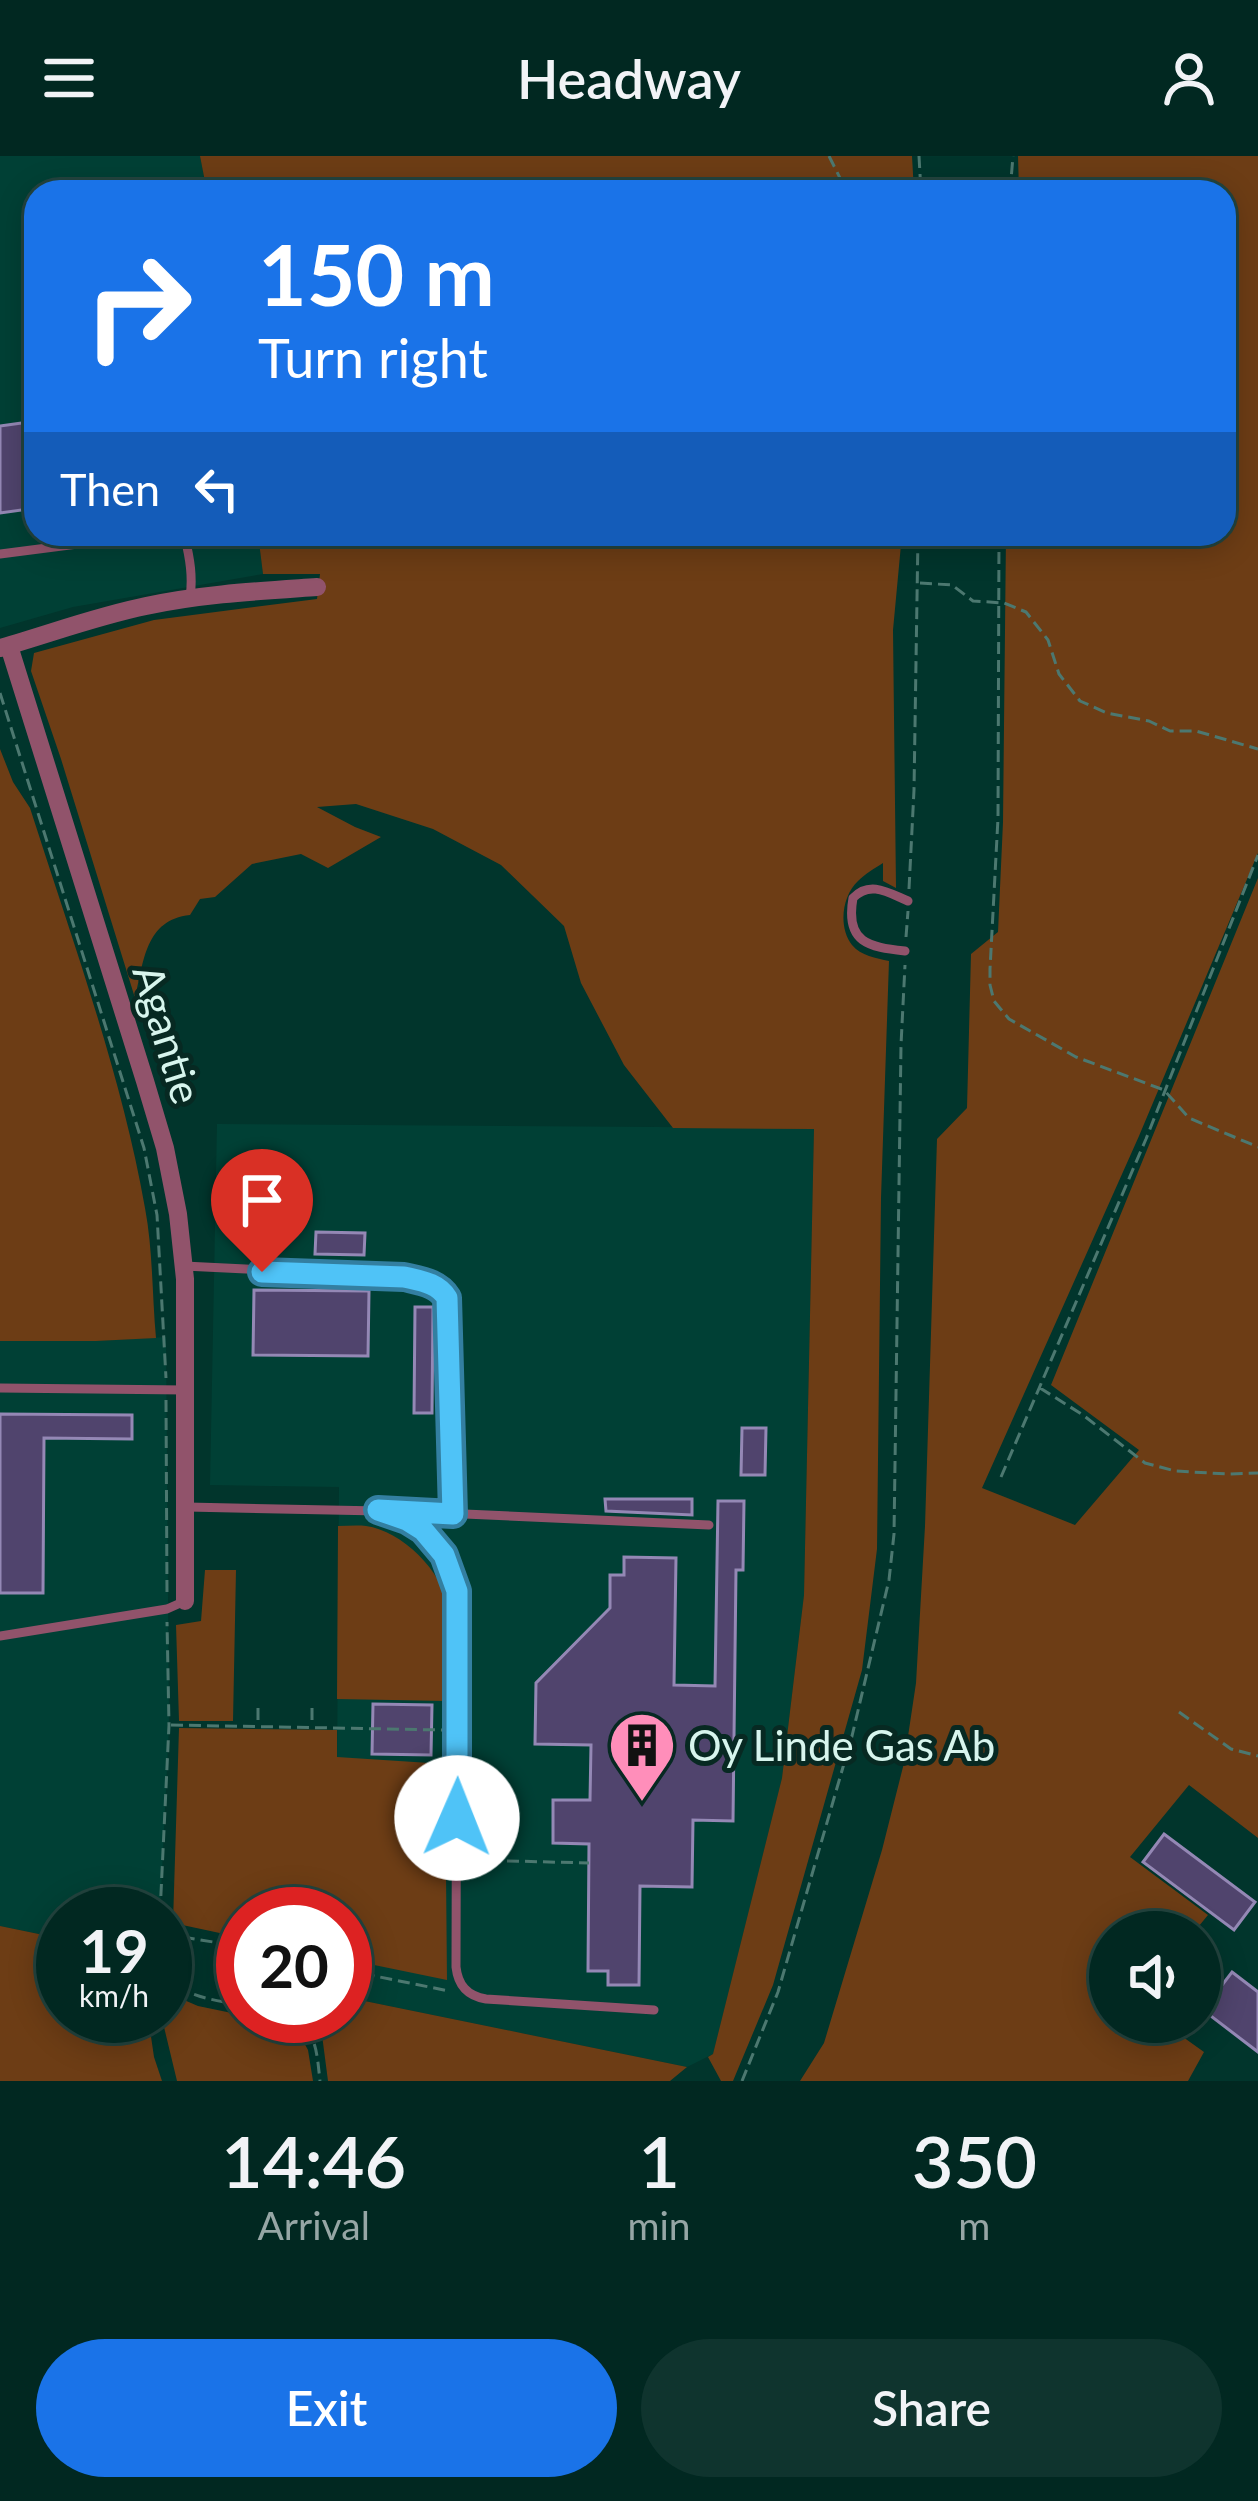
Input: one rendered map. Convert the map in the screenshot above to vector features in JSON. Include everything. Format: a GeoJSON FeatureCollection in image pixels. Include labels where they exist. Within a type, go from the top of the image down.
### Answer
{"type":"FeatureCollection","features":[{"type":"Feature","properties":{"kind":"street"},"geometry":{"type":"LineString","coordinates":[[4,647],[111,614],[190,598],[317,587]]}},
{"type":"Feature","properties":{"kind":"street","name":"Agantie"},"geometry":{"type":"LineString","coordinates":[[4,647],[165,1148],[178,1214],[184,1267],[176,1390],[185,1508],[176,1605]]}},
{"type":"Feature","properties":{"kind":"lane"},"geometry":{"type":"LineString","coordinates":[[0,554],[62,546]]}},
{"type":"Feature","properties":{"kind":"lane"},"geometry":{"type":"LineString","coordinates":[[187,546],[193,580],[190,598]]}},
{"type":"Feature","properties":{"kind":"lane"},"geometry":{"type":"LineString","coordinates":[[905,952],[863,942],[851,912],[856,893],[867,888],[908,901]]}},
{"type":"Feature","properties":{"kind":"lane"},"geometry":{"type":"LineString","coordinates":[[184,1267],[404,1277],[442,1289],[447,1298],[453,1514]]}},
{"type":"Feature","properties":{"kind":"lane"},"geometry":{"type":"LineString","coordinates":[[0,1388],[176,1390]]}},
{"type":"Feature","properties":{"kind":"lane"},"geometry":{"type":"LineString","coordinates":[[185,1508],[378,1510],[709,1525]]}},
{"type":"Feature","properties":{"kind":"lane"},"geometry":{"type":"LineString","coordinates":[[378,1510],[423,1530],[444,1555],[457,1591],[456,1966],[460,1984],[473,1996],[486,1999],[654,2010]]}},
{"type":"Feature","properties":{"kind":"lane"},"geometry":{"type":"LineString","coordinates":[[0,1636],[176,1605]]}},
{"type":"Feature","properties":{"kind":"path"},"geometry":{"type":"LineString","coordinates":[[742,2081],[778,1992],[852,1736],[889,1580],[894,1534],[901,1046],[918,546]]}},
{"type":"Feature","properties":{"kind":"path"},"geometry":{"type":"LineString","coordinates":[[999,546],[998,818],[990,969],[994,1001],[1009,1019],[1076,1057],[1164,1090],[1189,1118],[1258,1147]]}},
{"type":"Feature","properties":{"kind":"path"},"geometry":{"type":"LineString","coordinates":[[919,583],[952,585],[973,601],[997,602],[1026,612],[1048,640],[1059,674],[1080,701],[1170,731],[1196,731],[1258,748]]}},
{"type":"Feature","properties":{"kind":"path"},"geometry":{"type":"LineString","coordinates":[[0,693],[144,1148],[158,1214],[166,1337],[176,1390],[176,1605],[161,1887]]}},
{"type":"Feature","properties":{"kind":"path"},"geometry":{"type":"LineString","coordinates":[[1001,1478],[1116,1210],[1258,856]]}},
{"type":"Feature","properties":{"kind":"path"},"geometry":{"type":"LineString","coordinates":[[1040,1388],[1145,1463],[1175,1472],[1258,1473]]}},
{"type":"Feature","properties":{"kind":"path"},"geometry":{"type":"LineString","coordinates":[[258,1708],[258,1726]]}},
{"type":"Feature","properties":{"kind":"path"},"geometry":{"type":"LineString","coordinates":[[313,1708],[313,1727]]}},
{"type":"Feature","properties":{"kind":"path"},"geometry":{"type":"LineString","coordinates":[[1179,1712],[1239,1753],[1258,1756]]}},
{"type":"Feature","properties":{"kind":"path"},"geometry":{"type":"LineString","coordinates":[[169,1725],[337,1727]]}},
{"type":"Feature","properties":{"kind":"path"},"geometry":{"type":"LineString","coordinates":[[372,1975],[451,1991]]}},
{"type":"Feature","properties":{"kind":"path"},"geometry":{"type":"LineString","coordinates":[[315,2043],[320,2081]]}},
{"type":"Feature","properties":{"kind":"shaded area"},"geometry":{"type":"Polygon","coordinates":[[[0,156],[200,156],[205,180],[24,180],[24,546],[260,546],[263,574],[73,607],[0,628],[0,156]]]}},
{"type":"Feature","properties":{"kind":"shaded area"},"geometry":{"type":"Polygon","coordinates":[[[200,156],[912,156],[913,180],[205,180],[200,156]]]}},
{"type":"Feature","properties":{"kind":"shaded area"},"geometry":{"type":"Polygon","coordinates":[[[1018,156],[1258,156],[1258,853],[1139,1136],[982,1488],[1075,1525],[1139,1450],[1051,1385],[1258,878],[1258,1838],[1189,1785],[1130,1857],[1203,1911],[1089,1911],[1089,2043],[1191,2043],[1204,2052],[1188,2081],[800,2081],[824,2043],[882,1850],[904,1763],[916,1683],[937,1139],[967,1108],[971,954],[998,932],[1006,546],[1236,546],[1236,180],[1019,180],[1018,156]]]}},
{"type":"Feature","properties":{"kind":"shaded area"},"geometry":{"type":"Polygon","coordinates":[[[260,546],[901,546],[893,630],[896,888],[883,881],[883,863],[853,887],[845,903],[844,921],[856,949],[889,961],[877,1549],[862,1670],[773,1985],[733,2081],[721,2081],[708,2057],[713,2054],[782,1778],[804,1595],[814,1129],[673,1128],[624,1065],[581,983],[564,926],[501,865],[433,829],[356,804],[317,807],[381,837],[328,868],[301,854],[252,864],[215,897],[200,899],[190,915],[175,918],[155,934],[144,957],[135,998],[31,671],[34,653],[154,620],[317,599],[320,574],[263,574],[260,546]]]}},
{"type":"Feature","properties":{"kind":"shaded area"},"geometry":{"type":"Polygon","coordinates":[[[0,749],[30,808],[123,1107],[148,1224],[156,1338],[0,1341],[0,749]]]}},
{"type":"Feature","properties":{"kind":"shaded area"},"geometry":{"type":"Polygon","coordinates":[[[217,1124],[814,1128],[804,1595],[782,1778],[713,2054],[687,2067],[372,2003],[372,1887],[336,1887],[339,1487],[210,1485],[217,1124]]]}},
{"type":"Feature","properties":{"kind":"shaded area"},"geometry":{"type":"Polygon","coordinates":[[[166,1337],[169,1725],[161,1887],[36,1887],[36,1933],[0,1926],[0,1341],[166,1337]]]}},
{"type":"Feature","properties":{"kind":"shaded area"},"geometry":{"type":"Polygon","coordinates":[[[338,1526],[366,1526],[393,1536],[419,1555],[438,1580],[449,1619],[446,1701],[337,1699],[338,1526]]]}},
{"type":"Feature","properties":{"kind":"shaded area"},"geometry":{"type":"Polygon","coordinates":[[[205,1570],[236,1570],[233,1721],[179,1721],[176,1625],[201,1621],[205,1570]]]}},
{"type":"Feature","properties":{"kind":"shaded area"},"geometry":{"type":"Polygon","coordinates":[[[179,1728],[337,1730],[337,1757],[445,1764],[447,1980],[372,1965],[372,1887],[216,1887],[216,1932],[192,1927],[192,1887],[174,1887],[179,1728]]]}},
{"type":"Feature","properties":{"kind":"shaded area"},"geometry":{"type":"Polygon","coordinates":[[[0,1926],[36,1933],[36,2043],[152,2043],[162,2081],[0,2081],[0,1926]]]}},
{"type":"Feature","properties":{"kind":"shaded area"},"geometry":{"type":"Polygon","coordinates":[[[192,2003],[216,2010],[216,2043],[304,2043],[313,2081],[177,2081],[168,2043],[192,2043],[192,2003]]]}},
{"type":"Feature","properties":{"kind":"shaded area"},"geometry":{"type":"Polygon","coordinates":[[[372,2003],[687,2067],[670,2081],[328,2081],[323,2043],[372,2043],[372,2003]]]}},
{"type":"Feature","properties":{"kind":"building"},"geometry":{"type":"Polygon","coordinates":[[[24,423],[24,510],[0,513],[0,426],[24,423]]]}},
{"type":"Feature","properties":{"kind":"building"},"geometry":{"type":"Polygon","coordinates":[[[316,1232],[365,1233],[364,1255],[315,1254],[316,1232]]]}},
{"type":"Feature","properties":{"kind":"building"},"geometry":{"type":"Polygon","coordinates":[[[254,1290],[369,1291],[368,1356],[253,1355],[254,1290]]]}},
{"type":"Feature","properties":{"kind":"building"},"geometry":{"type":"Polygon","coordinates":[[[415,1307],[433,1307],[432,1413],[414,1413],[415,1307]]]}},
{"type":"Feature","properties":{"kind":"building"},"geometry":{"type":"Polygon","coordinates":[[[0,1414],[132,1415],[132,1439],[44,1438],[43,1593],[0,1593],[0,1414]]]}},
{"type":"Feature","properties":{"kind":"building"},"geometry":{"type":"Polygon","coordinates":[[[742,1428],[766,1428],[765,1475],[741,1475],[742,1428]]]}},
{"type":"Feature","properties":{"kind":"building"},"geometry":{"type":"Polygon","coordinates":[[[605,1499],[692,1499],[692,1515],[606,1511],[605,1499]]]}},
{"type":"Feature","properties":{"kind":"building","name":"Oy Linde Gas Ab"},"geometry":{"type":"Polygon","coordinates":[[[718,1501],[744,1501],[743,1570],[736,1570],[733,1821],[693,1820],[692,1887],[640,1886],[639,1985],[608,1985],[608,1971],[588,1971],[589,1844],[553,1843],[553,1800],[590,1800],[591,1745],[535,1744],[536,1683],[610,1608],[610,1575],[624,1575],[624,1557],[676,1558],[674,1685],[715,1686],[718,1501]]]}},
{"type":"Feature","properties":{"kind":"building"},"geometry":{"type":"Polygon","coordinates":[[[373,1704],[432,1705],[431,1755],[372,1754],[373,1704]]]}},
{"type":"Feature","properties":{"kind":"building"},"geometry":{"type":"Polygon","coordinates":[[[1164,1834],[1255,1902],[1234,1930],[1221,1920],[1221,1911],[1209,1911],[1143,1862],[1164,1834]]]}},
{"type":"Feature","properties":{"kind":"building"},"geometry":{"type":"Polygon","coordinates":[[[1232,1972],[1258,1992],[1258,2052],[1221,2024],[1221,1986],[1232,1972]]]}},
{"type":"Feature","properties":{"kind":"place","name":"Oy Linde Gas Ab"},"geometry":{"type":"Point","coordinates":[642,1804]}},
{"type":"Feature","properties":{"kind":"route"},"geometry":{"type":"LineString","coordinates":[[262,1272],[404,1277],[442,1289],[447,1298],[453,1514],[378,1510],[423,1530],[452,1570],[459,1609],[457,1818]]}}]}
